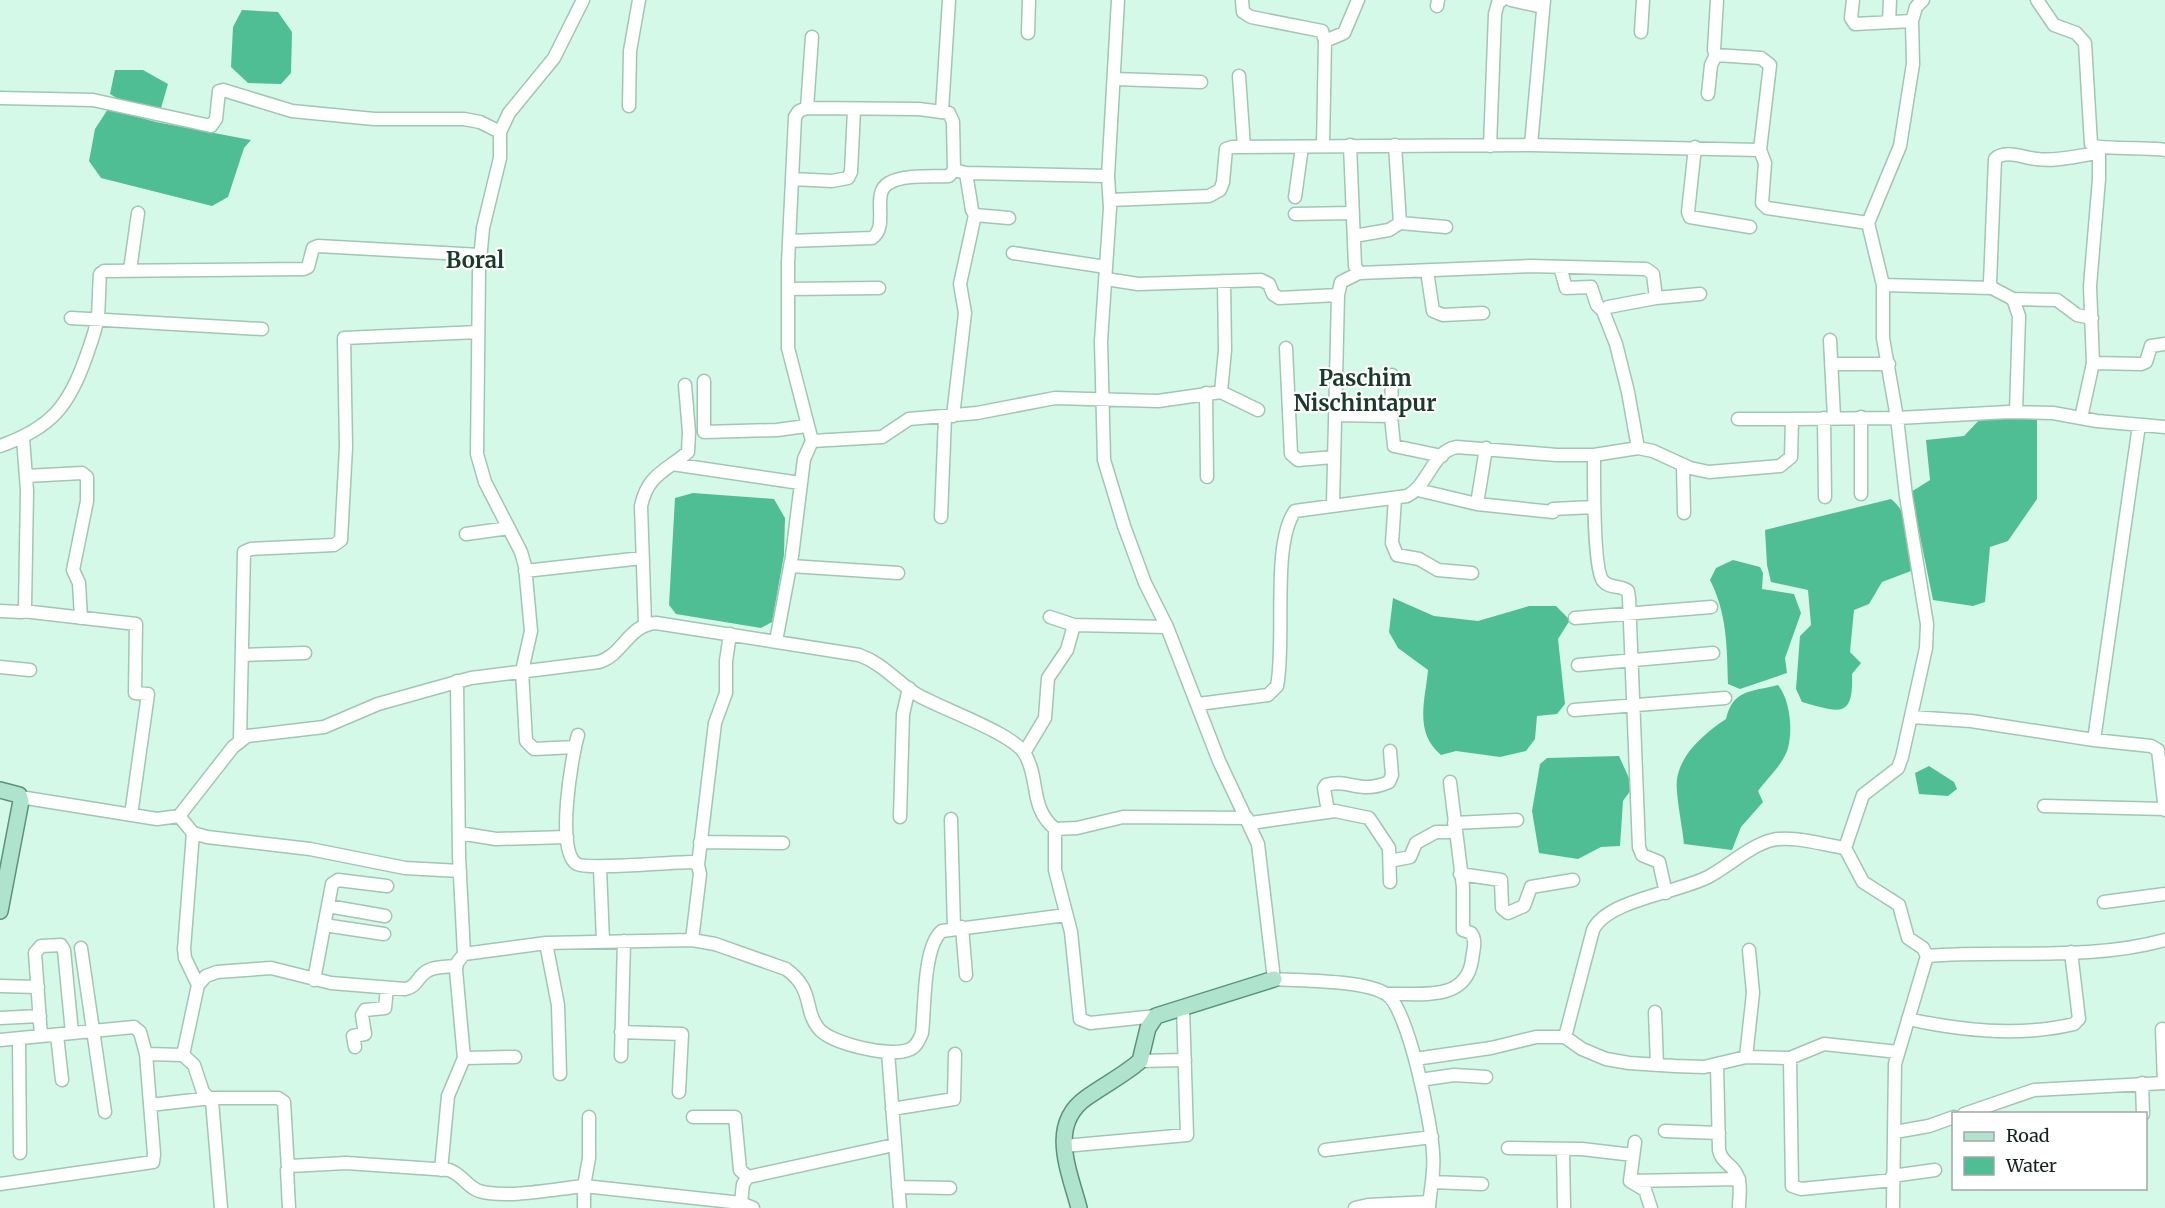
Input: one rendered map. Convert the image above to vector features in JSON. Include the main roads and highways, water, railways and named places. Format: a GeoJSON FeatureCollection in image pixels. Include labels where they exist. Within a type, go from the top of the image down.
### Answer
{"type":"FeatureCollection","features":[{"type":"Feature","properties":{"kind":"main road"},"geometry":{"type":"LineString","coordinates":[[0,790],[20,797],[0,911]]}},
{"type":"Feature","properties":{"kind":"main road"},"geometry":{"type":"LineString","coordinates":[[1078,1208],[1064,1146],[1064,1128],[1070,1113],[1085,1098],[1140,1061],[1148,1028],[1156,1016],[1274,979]]}},
{"type":"Feature","properties":{"kind":"water"},"geometry":{"type":"Polygon","coordinates":[[[242,10],[278,12],[292,32],[291,73],[281,84],[248,83],[231,67],[233,27],[242,10]]]}},
{"type":"Feature","properties":{"kind":"water"},"geometry":{"type":"Polygon","coordinates":[[[115,70],[143,70],[168,84],[161,108],[122,101],[110,94],[115,70]]]}},
{"type":"Feature","properties":{"kind":"water"},"geometry":{"type":"Polygon","coordinates":[[[108,109],[156,122],[251,140],[244,148],[228,197],[212,206],[101,178],[89,161],[95,129],[108,109]]]}},
{"type":"Feature","properties":{"kind":"water"},"geometry":{"type":"Polygon","coordinates":[[[1983,416],[2037,416],[2037,499],[2008,541],[1990,547],[1985,602],[1973,606],[1933,600],[1911,492],[1930,480],[1926,440],[1964,436],[1983,416]]]}},
{"type":"Feature","properties":{"kind":"water"},"geometry":{"type":"Polygon","coordinates":[[[693,493],[774,499],[785,518],[784,555],[772,622],[761,628],[676,614],[669,605],[675,498],[693,493]]]}},
{"type":"Feature","properties":{"kind":"water"},"geometry":{"type":"Polygon","coordinates":[[[1891,499],[1903,513],[1906,522],[1911,571],[1882,582],[1869,604],[1854,610],[1850,652],[1861,663],[1852,674],[1852,689],[1847,706],[1834,710],[1802,702],[1796,689],[1800,636],[1811,625],[1808,590],[1771,582],[1767,565],[1765,530],[1891,499]]]}},
{"type":"Feature","properties":{"kind":"water"},"geometry":{"type":"Polygon","coordinates":[[[1733,560],[1760,567],[1763,573],[1762,589],[1794,594],[1801,613],[1785,658],[1787,673],[1740,689],[1728,684],[1723,618],[1710,580],[1716,568],[1733,560]]]}},
{"type":"Feature","properties":{"kind":"water"},"geometry":{"type":"Polygon","coordinates":[[[1393,598],[1434,616],[1478,621],[1529,606],[1556,606],[1570,620],[1558,639],[1565,704],[1557,714],[1537,716],[1535,739],[1526,751],[1500,757],[1456,751],[1441,755],[1433,746],[1427,737],[1423,716],[1428,670],[1398,648],[1389,632],[1393,598]]]}},
{"type":"Feature","properties":{"kind":"water"},"geometry":{"type":"Polygon","coordinates":[[[1778,685],[1788,707],[1790,724],[1788,748],[1775,771],[1758,791],[1763,802],[1741,827],[1732,850],[1684,844],[1677,785],[1683,761],[1702,737],[1726,719],[1729,709],[1738,697],[1744,693],[1778,685]]]}},
{"type":"Feature","properties":{"kind":"water"},"geometry":{"type":"Polygon","coordinates":[[[1619,756],[1633,787],[1623,801],[1620,846],[1601,847],[1578,859],[1539,853],[1532,811],[1540,764],[1547,758],[1619,756]]]}},
{"type":"Feature","properties":{"kind":"water"},"geometry":{"type":"Polygon","coordinates":[[[1929,766],[1954,782],[1957,789],[1948,796],[1919,794],[1915,773],[1929,766]]]}},
{"type":"Feature","properties":{"kind":"district","name":"Boral"},"geometry":{"type":"Point","coordinates":[475,260]}},
{"type":"Feature","properties":{"kind":"district","name":"Paschim Nischintapur"},"geometry":{"type":"Point","coordinates":[1365,390]}}]}
